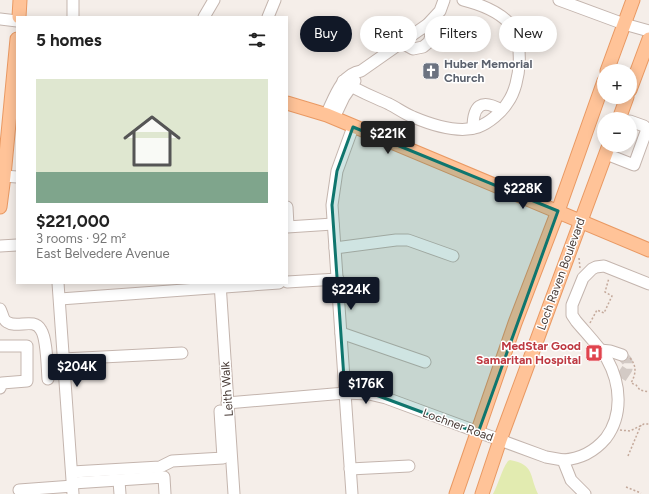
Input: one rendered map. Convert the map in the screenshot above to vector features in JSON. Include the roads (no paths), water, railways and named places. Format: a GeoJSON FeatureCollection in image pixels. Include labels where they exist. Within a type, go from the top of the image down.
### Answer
{"type":"FeatureCollection","features":[{"type":"Feature","properties":{"kind":"main road"},"geometry":{"type":"LineString","coordinates":[[19,16],[20,0]]}},
{"type":"Feature","properties":{"kind":"main road"},"geometry":{"type":"LineString","coordinates":[[610,64],[633,0]]}},
{"type":"Feature","properties":{"kind":"main road"},"geometry":{"type":"LineString","coordinates":[[637,71],[649,39]]}},
{"type":"Feature","properties":{"kind":"main road"},"geometry":{"type":"LineString","coordinates":[[0,207],[7,170],[9,103],[16,50]]}},
{"type":"Feature","properties":{"kind":"main road","name":"Loch Raven Boulevard"},"geometry":{"type":"LineString","coordinates":[[456,494],[518,317],[597,101]]}},
{"type":"Feature","properties":{"kind":"main road"},"geometry":{"type":"LineString","coordinates":[[288,103],[330,117],[649,250]]}},
{"type":"Feature","properties":{"kind":"main road","name":"Loch Raven Boulevard"},"geometry":{"type":"LineString","coordinates":[[482,494],[500,440],[607,152]]}},
{"type":"Feature","properties":{"kind":"street"},"geometry":{"type":"LineString","coordinates":[[73,0],[73,16]]}},
{"type":"Feature","properties":{"kind":"street"},"geometry":{"type":"LineString","coordinates":[[205,16],[214,0]]}},
{"type":"Feature","properties":{"kind":"street"},"geometry":{"type":"LineString","coordinates":[[268,16],[275,0]]}},
{"type":"Feature","properties":{"kind":"street"},"geometry":{"type":"LineString","coordinates":[[436,16],[440,12],[444,0]]}},
{"type":"Feature","properties":{"kind":"street"},"geometry":{"type":"LineString","coordinates":[[347,84],[392,105],[413,117],[441,126],[463,129],[473,128],[478,127],[495,116],[509,102],[517,82],[519,57],[518,39],[509,23],[494,11],[473,2],[463,0]]}},
{"type":"Feature","properties":{"kind":"street"},"geometry":{"type":"LineString","coordinates":[[559,0],[574,3],[624,24],[649,31]]}},
{"type":"Feature","properties":{"kind":"street"},"geometry":{"type":"LineString","coordinates":[[0,19],[16,20]]}},
{"type":"Feature","properties":{"kind":"street"},"geometry":{"type":"LineString","coordinates":[[417,32],[425,26]]}},
{"type":"Feature","properties":{"kind":"street"},"geometry":{"type":"LineString","coordinates":[[330,117],[347,84],[356,71],[361,70],[389,52]]}},
{"type":"Feature","properties":{"kind":"street"},"geometry":{"type":"LineString","coordinates":[[473,128],[473,116],[477,108],[483,105],[494,105],[501,110]]}},
{"type":"Feature","properties":{"kind":"street"},"geometry":{"type":"LineString","coordinates":[[613,152],[634,165],[647,128],[637,124]]}},
{"type":"Feature","properties":{"kind":"street"},"geometry":{"type":"LineString","coordinates":[[352,494],[333,224],[334,192],[337,171],[353,127]]}},
{"type":"Feature","properties":{"kind":"street"},"geometry":{"type":"LineString","coordinates":[[288,226],[333,224]]}},
{"type":"Feature","properties":{"kind":"street"},"geometry":{"type":"LineString","coordinates":[[335,248],[396,240],[408,240],[453,256]]}},
{"type":"Feature","properties":{"kind":"street"},"geometry":{"type":"LineString","coordinates":[[0,246],[16,245]]}},
{"type":"Feature","properties":{"kind":"street"},"geometry":{"type":"LineString","coordinates":[[585,494],[571,480],[563,460],[577,458],[592,450],[609,433],[618,412],[619,381],[600,350],[572,315],[572,305],[583,278],[589,271],[600,266],[608,268],[641,284]]}},
{"type":"Feature","properties":{"kind":"street"},"geometry":{"type":"LineString","coordinates":[[288,282],[338,279]]}},
{"type":"Feature","properties":{"kind":"street"},"geometry":{"type":"LineString","coordinates":[[58,284],[73,484]]}},
{"type":"Feature","properties":{"kind":"street"},"geometry":{"type":"LineString","coordinates":[[60,299],[220,285],[250,284]]}},
{"type":"Feature","properties":{"kind":"street","name":"Leith Walk"},"geometry":{"type":"LineString","coordinates":[[220,285],[224,407],[234,494]]}},
{"type":"Feature","properties":{"kind":"street"},"geometry":{"type":"LineString","coordinates":[[0,309],[5,321],[11,324],[34,324],[41,329],[44,338],[48,379]]}},
{"type":"Feature","properties":{"kind":"street"},"geometry":{"type":"LineString","coordinates":[[341,333],[425,362]]}},
{"type":"Feature","properties":{"kind":"street"},"geometry":{"type":"LineString","coordinates":[[0,346],[26,346],[27,381],[2,383],[0,388]]}},
{"type":"Feature","properties":{"kind":"street"},"geometry":{"type":"LineString","coordinates":[[600,350],[610,351],[622,355]]}},
{"type":"Feature","properties":{"kind":"street"},"geometry":{"type":"LineString","coordinates":[[63,359],[182,353]]}},
{"type":"Feature","properties":{"kind":"street","name":"Lochner Road"},"geometry":{"type":"LineString","coordinates":[[224,407],[345,393],[376,395],[546,457],[563,460]]}},
{"type":"Feature","properties":{"kind":"street"},"geometry":{"type":"LineString","coordinates":[[73,484],[160,467],[172,461],[223,458],[224,407]]}},
{"type":"Feature","properties":{"kind":"street"},"geometry":{"type":"LineString","coordinates":[[350,469],[410,466]]}},
{"type":"Feature","properties":{"kind":"street"},"geometry":{"type":"LineString","coordinates":[[19,490],[164,477],[165,494]]}},
{"type":"Feature","properties":{"kind":"street"},"geometry":{"type":"LineString","coordinates":[[119,481],[120,494]]}},
{"type":"Feature","properties":{"kind":"tunnel"},"geometry":{"type":"LineString","coordinates":[[621,378],[627,369],[627,361],[622,355]]}},
{"type":"Feature","properties":{"kind":"place","name":"Huber Memorial Church"},"geometry":{"type":"Point","coordinates":[431,71]}},
{"type":"Feature","properties":{"kind":"place","name":"MedStar Good Samaritan Hospital"},"geometry":{"type":"Point","coordinates":[594,353]}}]}
